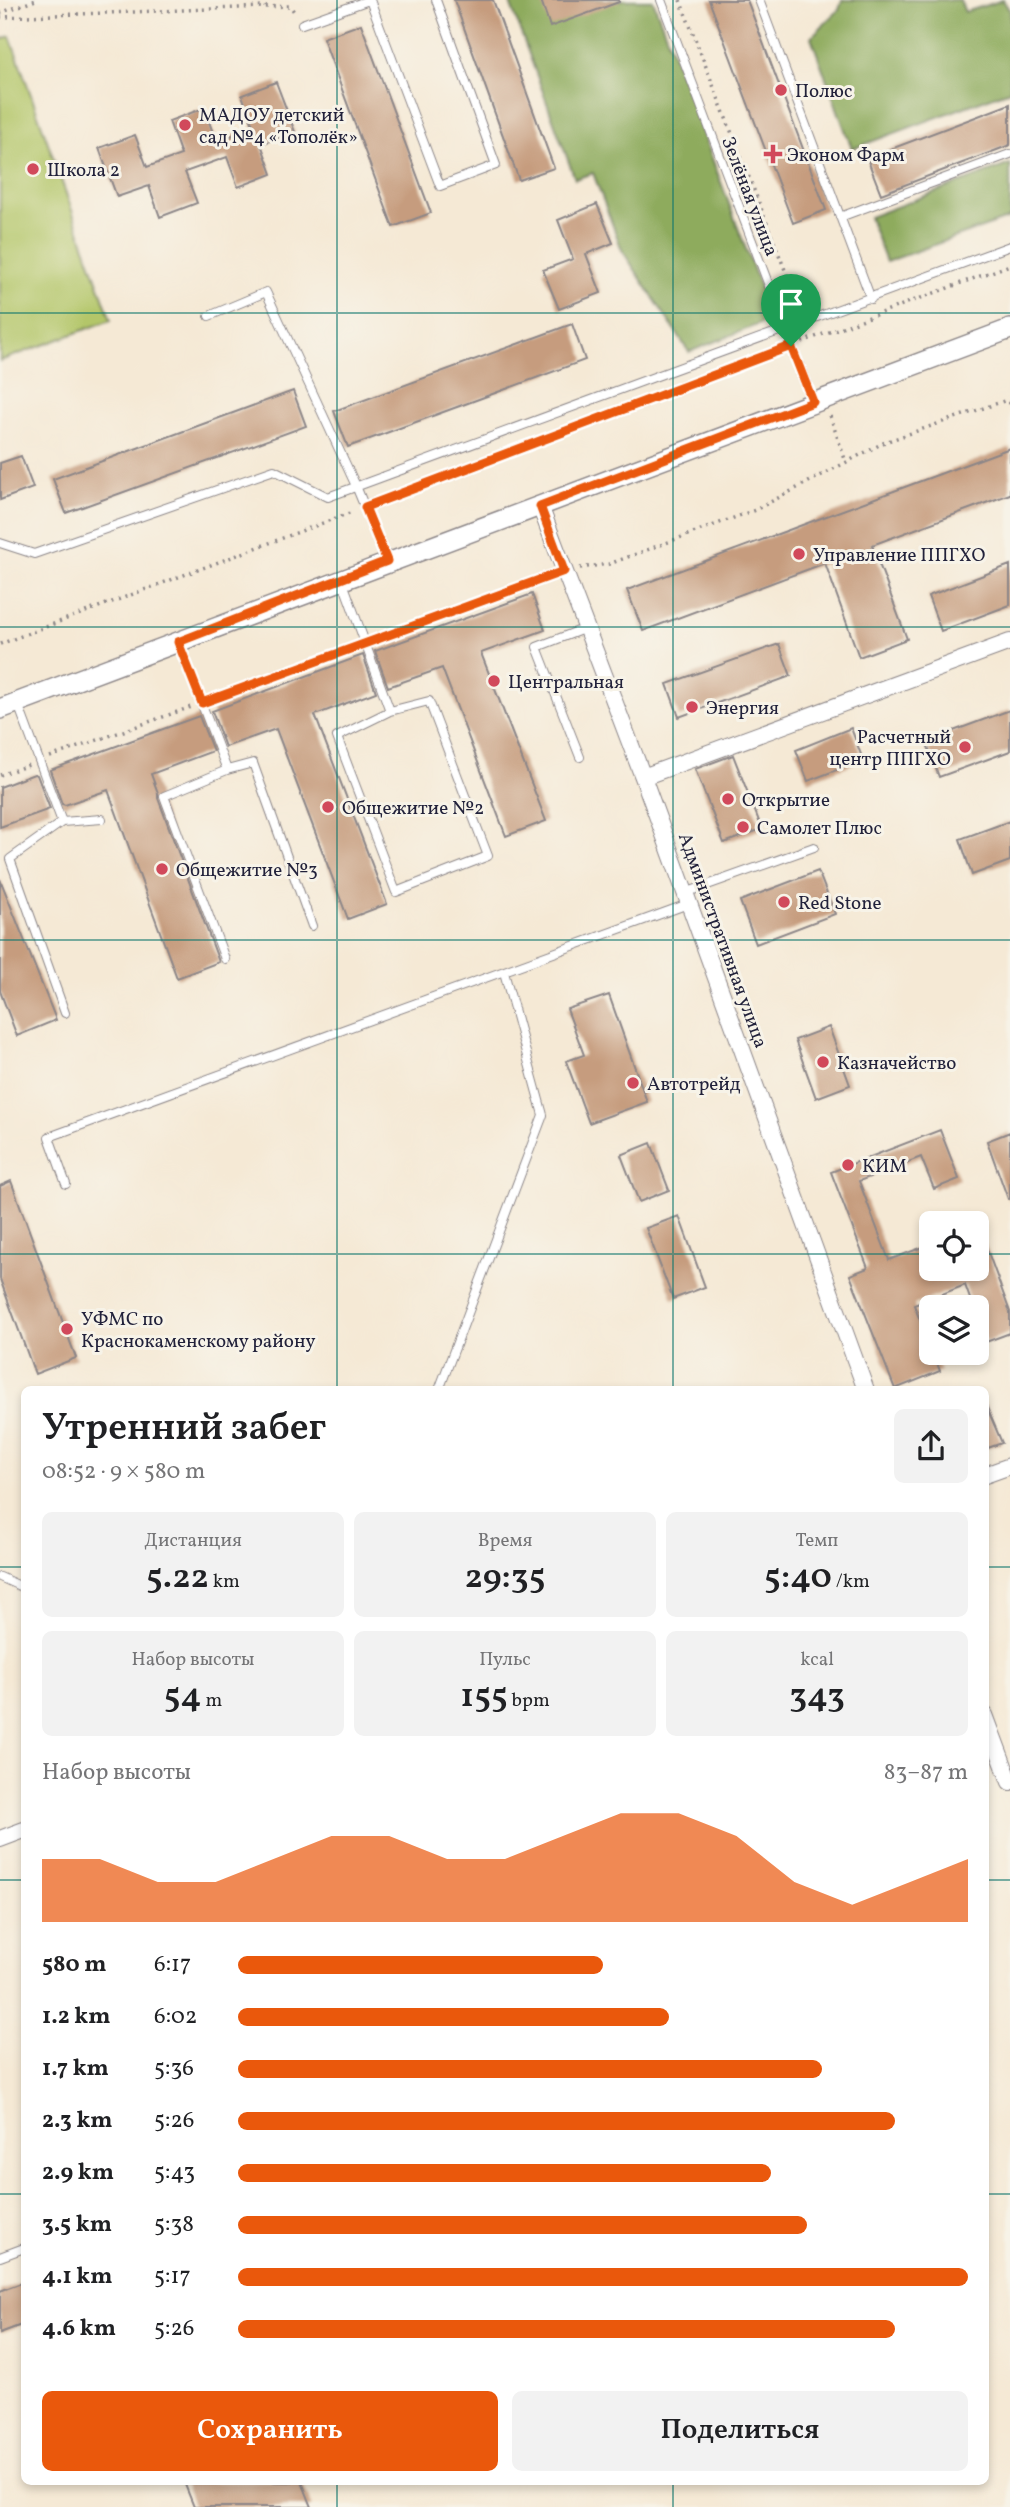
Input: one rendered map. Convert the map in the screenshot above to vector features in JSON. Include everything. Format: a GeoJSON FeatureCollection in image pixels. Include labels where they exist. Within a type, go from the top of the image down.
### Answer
{"type":"FeatureCollection","features":[{"type":"Feature","properties":{"kind":"street"},"geometry":{"type":"LineString","coordinates":[[9,706],[387,561],[1010,329]]}},
{"type":"Feature","properties":{"kind":"street","name":"Административная улица"},"geometry":{"type":"LineString","coordinates":[[540,506],[643,777],[865,1386]]}},
{"type":"Feature","properties":{"kind":"street"},"geometry":{"type":"LineString","coordinates":[[643,777],[1010,642]]}},
{"type":"Feature","properties":{"kind":"street"},"geometry":{"type":"LineString","coordinates":[[989,1474],[1010,1466]]}},
{"type":"Feature","properties":{"kind":"street"},"geometry":{"type":"LineString","coordinates":[[989,1726],[1010,1782]]}},
{"type":"Feature","properties":{"kind":"street"},"geometry":{"type":"LineString","coordinates":[[0,1839],[21,1831]]}},
{"type":"Feature","properties":{"kind":"lane"},"geometry":{"type":"LineString","coordinates":[[302,24],[369,0],[440,186],[496,165],[436,0]]}},
{"type":"Feature","properties":{"kind":"lane","name":"Зелёная улица"},"geometry":{"type":"LineString","coordinates":[[660,0],[813,402]]}},
{"type":"Feature","properties":{"kind":"lane"},"geometry":{"type":"LineString","coordinates":[[760,0],[871,299]]}},
{"type":"Feature","properties":{"kind":"lane"},"geometry":{"type":"LineString","coordinates":[[840,217],[1010,154]]}},
{"type":"Feature","properties":{"kind":"lane"},"geometry":{"type":"LineString","coordinates":[[0,544],[34,554],[274,470],[328,497],[1010,246]]}},
{"type":"Feature","properties":{"kind":"lane"},"geometry":{"type":"LineString","coordinates":[[209,316],[266,292],[356,486],[387,561]]}},
{"type":"Feature","properties":{"kind":"lane"},"geometry":{"type":"LineString","coordinates":[[342,580],[390,711]]}},
{"type":"Feature","properties":{"kind":"lane"},"geometry":{"type":"LineString","coordinates":[[580,757],[537,647],[586,628]]}},
{"type":"Feature","properties":{"kind":"lane"},"geometry":{"type":"LineString","coordinates":[[178,642],[226,770]]}},
{"type":"Feature","properties":{"kind":"lane"},"geometry":{"type":"LineString","coordinates":[[429,701],[488,856],[396,892],[337,737],[390,711],[429,701]]}},
{"type":"Feature","properties":{"kind":"lane"},"geometry":{"type":"LineString","coordinates":[[9,706],[39,761],[62,822]]}},
{"type":"Feature","properties":{"kind":"lane"},"geometry":{"type":"LineString","coordinates":[[225,959],[164,796],[226,770],[253,763],[312,926]]}},
{"type":"Feature","properties":{"kind":"lane"},"geometry":{"type":"LineString","coordinates":[[65,1013],[10,859],[62,822],[102,819]]}},
{"type":"Feature","properties":{"kind":"lane"},"geometry":{"type":"LineString","coordinates":[[66,1184],[49,1137],[504,972],[814,847]]}},
{"type":"Feature","properties":{"kind":"lane"},"geometry":{"type":"LineString","coordinates":[[441,1386],[543,1115],[504,972]]}},
{"type":"Feature","properties":{"kind":"lane"},"geometry":{"type":"LineString","coordinates":[[0,1577],[21,1587]]}},
{"type":"Feature","properties":{"kind":"lane"},"geometry":{"type":"LineString","coordinates":[[0,2257],[21,2249]]}},
{"type":"Feature","properties":{"kind":"path"},"geometry":{"type":"LineString","coordinates":[[0,15],[36,0]]}},
{"type":"Feature","properties":{"kind":"path"},"geometry":{"type":"LineString","coordinates":[[262,0],[265,7]]}},
{"type":"Feature","properties":{"kind":"path"},"geometry":{"type":"LineString","coordinates":[[681,0],[805,322]]}},
{"type":"Feature","properties":{"kind":"path"},"geometry":{"type":"LineString","coordinates":[[0,15],[290,6],[302,24]]}},
{"type":"Feature","properties":{"kind":"path"},"geometry":{"type":"LineString","coordinates":[[0,644],[1010,265]]}},
{"type":"Feature","properties":{"kind":"path"},"geometry":{"type":"LineString","coordinates":[[0,775],[564,571],[610,564],[743,514],[885,442],[1004,401],[1010,402]]}},
{"type":"Feature","properties":{"kind":"green space"},"geometry":{"type":"Polygon","coordinates":[[[509,0],[653,0],[772,319],[689,352],[622,250],[593,173],[575,179],[509,0]]]}},
{"type":"Feature","properties":{"kind":"green space"},"geometry":{"type":"Polygon","coordinates":[[[842,0],[960,0],[965,12],[1003,0],[1010,11],[1010,90],[852,149],[811,37],[839,10],[842,0]]]}},
{"type":"Feature","properties":{"kind":"green space","name":"Школа 2"},"geometry":{"type":"Polygon","coordinates":[[[10,36],[111,320],[0,361],[0,40],[10,36]]]}},
{"type":"Feature","properties":{"kind":"green space"},"geometry":{"type":"Polygon","coordinates":[[[1010,164],[1010,218],[886,262],[869,217],[1010,164]]]}},
{"type":"Feature","properties":{"kind":"building"},"geometry":{"type":"Polygon","coordinates":[[[454,0],[493,0],[554,168],[519,180],[454,0]]]}},
{"type":"Feature","properties":{"kind":"building"},"geometry":{"type":"Polygon","coordinates":[[[541,0],[619,0],[619,2],[550,27],[541,0]]]}},
{"type":"Feature","properties":{"kind":"building"},"geometry":{"type":"Polygon","coordinates":[[[709,0],[747,0],[826,210],[793,223],[709,0]]]}},
{"type":"Feature","properties":{"kind":"building"},"geometry":{"type":"Polygon","coordinates":[[[361,24],[431,213],[393,227],[323,38],[361,24]]]}},
{"type":"Feature","properties":{"kind":"building","name":"МАДОУ детский сад №4 «Тополёк»"},"geometry":{"type":"Polygon","coordinates":[[[276,82],[295,132],[261,144],[272,174],[238,187],[227,157],[185,172],[197,203],[160,217],[149,186],[117,197],[99,148],[135,135],[147,167],[181,155],[169,121],[204,108],[216,141],[254,128],[242,95],[276,82]]]}},
{"type":"Feature","properties":{"kind":"building"},"geometry":{"type":"Polygon","coordinates":[[[1010,104],[1010,145],[881,194],[867,158],[1010,104]]]}},
{"type":"Feature","properties":{"kind":"building"},"geometry":{"type":"Polygon","coordinates":[[[597,204],[613,243],[586,254],[601,293],[559,309],[543,270],[573,259],[558,220],[597,204]]]}},
{"type":"Feature","properties":{"kind":"building"},"geometry":{"type":"Polygon","coordinates":[[[572,324],[585,360],[348,447],[334,411],[572,324]]]}},
{"type":"Feature","properties":{"kind":"building"},"geometry":{"type":"Polygon","coordinates":[[[293,391],[306,426],[66,513],[53,479],[293,391]]]}},
{"type":"Feature","properties":{"kind":"building","name":"Управление ППГХО"},"geometry":{"type":"Polygon","coordinates":[[[1010,448],[1010,494],[872,545],[907,639],[859,657],[825,563],[643,631],[627,590],[1010,448]]]}},
{"type":"Feature","properties":{"kind":"building"},"geometry":{"type":"Polygon","coordinates":[[[21,456],[33,488],[0,500],[0,463],[21,456]]]}},
{"type":"Feature","properties":{"kind":"building"},"geometry":{"type":"Polygon","coordinates":[[[1010,565],[1010,605],[941,631],[928,596],[1010,565]]]}},
{"type":"Feature","properties":{"kind":"building"},"geometry":{"type":"Polygon","coordinates":[[[532,594],[545,630],[481,653],[546,821],[506,836],[442,668],[388,687],[375,651],[532,594]]]}},
{"type":"Feature","properties":{"kind":"building"},"geometry":{"type":"Polygon","coordinates":[[[779,644],[791,676],[679,717],[667,684],[779,644]]]}},
{"type":"Feature","properties":{"kind":"building"},"geometry":{"type":"Polygon","coordinates":[[[363,655],[376,692],[315,715],[387,904],[348,919],[276,729],[225,747],[212,711],[363,655]]]}},
{"type":"Feature","properties":{"kind":"building","name":"Расчетный центр ППГХО"},"geometry":{"type":"Polygon","coordinates":[[[1010,710],[1010,751],[939,777],[926,741],[1010,710]]]}},
{"type":"Feature","properties":{"kind":"building"},"geometry":{"type":"Polygon","coordinates":[[[199,716],[213,751],[151,774],[219,962],[177,978],[108,790],[62,804],[50,770],[199,716]]]}},
{"type":"Feature","properties":{"kind":"building"},"geometry":{"type":"Polygon","coordinates":[[[851,728],[863,760],[808,781],[796,750],[851,728]]]}},
{"type":"Feature","properties":{"kind":"building","name":"Открытие"},"geometry":{"type":"Polygon","coordinates":[[[733,755],[762,829],[724,843],[695,769],[733,755]]]}},
{"type":"Feature","properties":{"kind":"building"},"geometry":{"type":"Polygon","coordinates":[[[37,775],[50,809],[0,827],[0,787],[37,775]]]}},
{"type":"Feature","properties":{"kind":"building"},"geometry":{"type":"Polygon","coordinates":[[[1010,821],[1010,861],[972,875],[960,839],[1010,821]]]}},
{"type":"Feature","properties":{"kind":"building","name":"Red Stone"},"geometry":{"type":"Polygon","coordinates":[[[818,871],[835,914],[756,944],[740,901],[818,871]]]}},
{"type":"Feature","properties":{"kind":"building"},"geometry":{"type":"Polygon","coordinates":[[[0,879],[56,1020],[17,1036],[0,991],[0,879]]]}},
{"type":"Feature","properties":{"kind":"building"},"geometry":{"type":"Polygon","coordinates":[[[609,995],[647,1102],[589,1123],[566,1061],[584,1055],[567,1009],[609,995]]]}},
{"type":"Feature","properties":{"kind":"building","name":"Казначейство"},"geometry":{"type":"Polygon","coordinates":[[[829,1027],[850,1085],[816,1098],[795,1040],[829,1027]]]}},
{"type":"Feature","properties":{"kind":"building"},"geometry":{"type":"Polygon","coordinates":[[[940,1130],[959,1179],[934,1189],[921,1157],[859,1181],[889,1260],[919,1249],[919,1281],[989,1281],[989,1255],[1010,1312],[1010,1333],[989,1341],[989,1295],[969,1295],[965,1285],[940,1295],[919,1295],[919,1303],[914,1305],[919,1318],[919,1365],[938,1365],[940,1371],[902,1386],[894,1386],[850,1275],[868,1268],[831,1172],[940,1130]]]}},
{"type":"Feature","properties":{"kind":"building"},"geometry":{"type":"Polygon","coordinates":[[[1010,1132],[1010,1199],[1008,1199],[987,1141],[1010,1132]]]}},
{"type":"Feature","properties":{"kind":"building"},"geometry":{"type":"Polygon","coordinates":[[[651,1143],[669,1190],[639,1202],[621,1155],[651,1143]]]}},
{"type":"Feature","properties":{"kind":"building"},"geometry":{"type":"Polygon","coordinates":[[[11,1181],[76,1358],[35,1374],[0,1279],[0,1186],[11,1181]]]}},
{"type":"Feature","properties":{"kind":"building"},"geometry":{"type":"Polygon","coordinates":[[[679,1216],[705,1287],[673,1299],[646,1228],[679,1216]]]}},
{"type":"Feature","properties":{"kind":"building"},"geometry":{"type":"Polygon","coordinates":[[[989,1412],[1002,1443],[989,1448],[989,1412]]]}},
{"type":"Feature","properties":{"kind":"building"},"geometry":{"type":"Polygon","coordinates":[[[21,2283],[21,2325],[0,2333],[0,2291],[21,2283]]]}},
{"type":"Feature","properties":{"kind":"building"},"geometry":{"type":"Polygon","coordinates":[[[185,2485],[303,2485],[312,2507],[194,2507],[185,2485]]]}},
{"type":"Feature","properties":{"kind":"place","name":"Полюс"},"geometry":{"type":"Point","coordinates":[781,90]}},
{"type":"Feature","properties":{"kind":"place","name":"МАДОУ детский сад №4 «Тополёк»"},"geometry":{"type":"Point","coordinates":[185,125]}},
{"type":"Feature","properties":{"kind":"place","name":"Эконом Фарм"},"geometry":{"type":"Point","coordinates":[773,154]}},
{"type":"Feature","properties":{"kind":"place","name":"Школа 2"},"geometry":{"type":"Point","coordinates":[33,169]}},
{"type":"Feature","properties":{"kind":"place","name":"Управление ППГХО"},"geometry":{"type":"Point","coordinates":[799,554]}},
{"type":"Feature","properties":{"kind":"place","name":"Центральная"},"geometry":{"type":"Point","coordinates":[494,681]}},
{"type":"Feature","properties":{"kind":"place","name":"Энергия"},"geometry":{"type":"Point","coordinates":[692,707]}},
{"type":"Feature","properties":{"kind":"place","name":"Расчетный центр ППГХО"},"geometry":{"type":"Point","coordinates":[965,747]}},
{"type":"Feature","properties":{"kind":"place","name":"Открытие"},"geometry":{"type":"Point","coordinates":[728,799]}},
{"type":"Feature","properties":{"kind":"place","name":"Общежитие №2"},"geometry":{"type":"Point","coordinates":[328,807]}},
{"type":"Feature","properties":{"kind":"place","name":"Самолет Плюс"},"geometry":{"type":"Point","coordinates":[743,827]}},
{"type":"Feature","properties":{"kind":"place","name":"Общежитие №3"},"geometry":{"type":"Point","coordinates":[162,869]}},
{"type":"Feature","properties":{"kind":"place","name":"Red Stone"},"geometry":{"type":"Point","coordinates":[784,902]}},
{"type":"Feature","properties":{"kind":"place","name":"Казначейство"},"geometry":{"type":"Point","coordinates":[823,1062]}},
{"type":"Feature","properties":{"kind":"place","name":"Автотрейд"},"geometry":{"type":"Point","coordinates":[633,1083]}},
{"type":"Feature","properties":{"kind":"place","name":"КИМ"},"geometry":{"type":"Point","coordinates":[848,1165]}},
{"type":"Feature","properties":{"kind":"place","name":"УФМС по Краснокаменскому району"},"geometry":{"type":"Point","coordinates":[67,1329]}},
{"type":"Feature","properties":{"kind":"route"},"geometry":{"type":"LineString","coordinates":[[791,346],[813,402],[540,506],[564,571],[202,703],[178,642],[387,561],[365,507],[791,346]]}}]}
